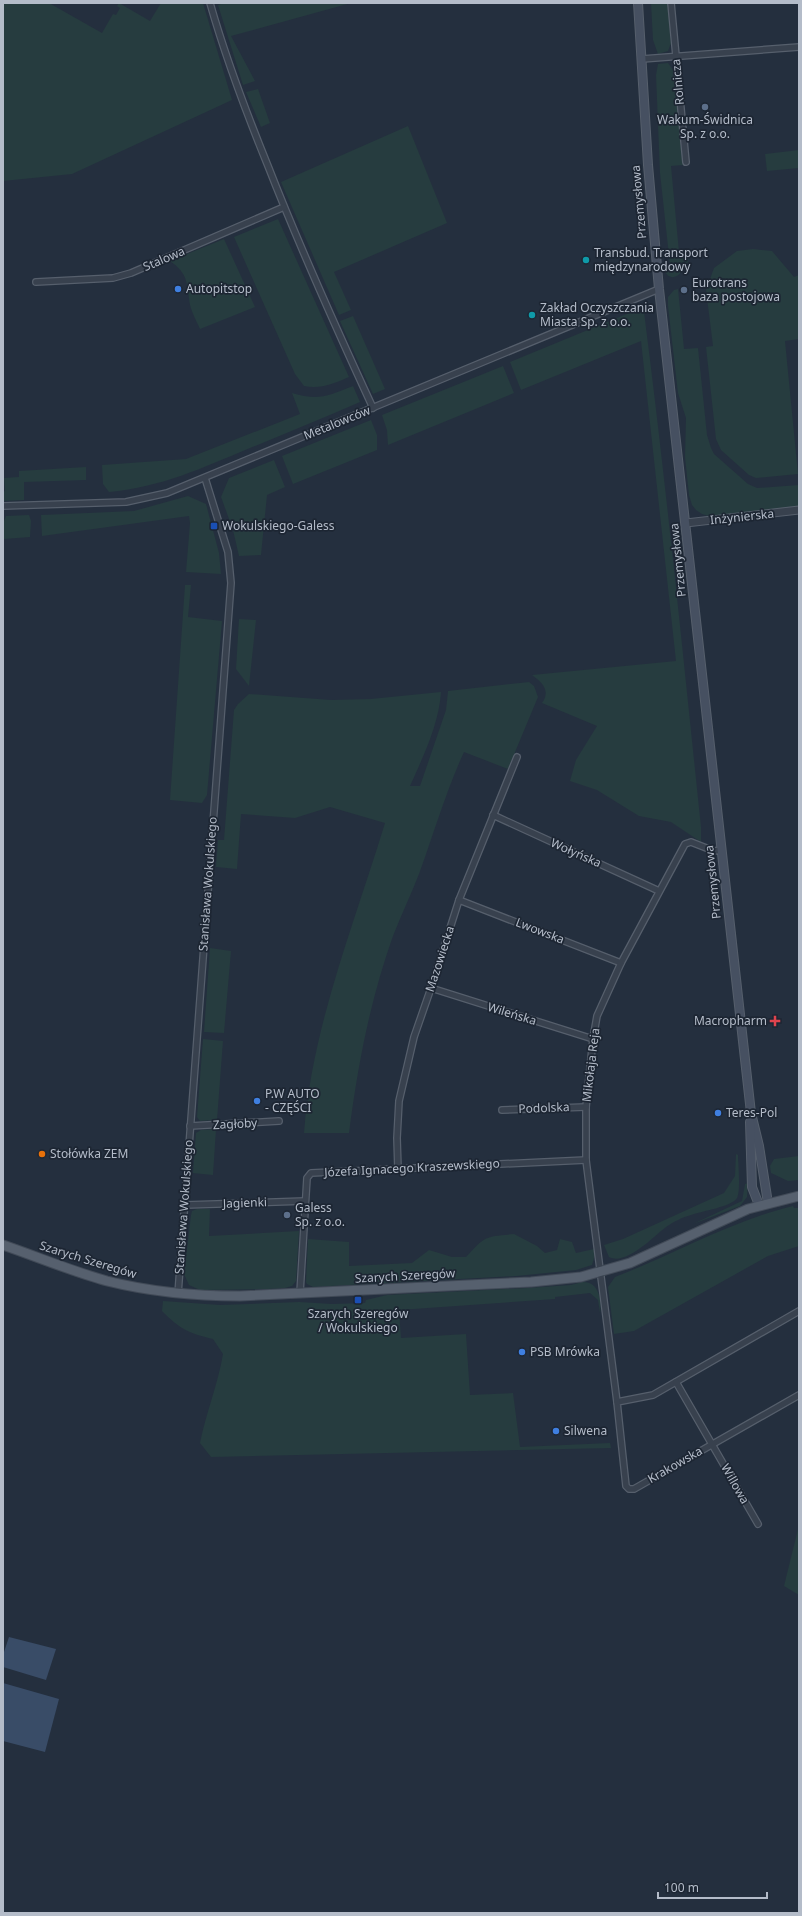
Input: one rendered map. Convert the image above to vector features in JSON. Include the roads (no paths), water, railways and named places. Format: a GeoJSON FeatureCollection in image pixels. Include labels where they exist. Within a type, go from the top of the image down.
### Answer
{"type":"FeatureCollection","features":[{"type":"Feature","properties":{"kind":"main road","name":"Przemysłowa"},"geometry":{"type":"LineString","coordinates":[[638,3],[648,164],[659,289],[751,1113],[759,1146],[764,1204]]}},
{"type":"Feature","properties":{"kind":"main road","name":"Przemysłowa"},"geometry":{"type":"LineString","coordinates":[[751,1113],[750,1140],[752,1187],[764,1204]]}},
{"type":"Feature","properties":{"kind":"main road","name":"Szarych Szeregów"},"geometry":{"type":"LineString","coordinates":[[3,1245],[106,1280],[178,1294],[240,1296],[563,1280],[601,1272],[630,1263],[709,1226],[764,1204],[799,1196]]}},
{"type":"Feature","properties":{"kind":"street"},"geometry":{"type":"LineString","coordinates":[[210,3],[238,91],[284,207],[332,321],[372,408]]}},
{"type":"Feature","properties":{"kind":"street","name":"Rolnicza"},"geometry":{"type":"LineString","coordinates":[[671,3],[686,162]]}},
{"type":"Feature","properties":{"kind":"street"},"geometry":{"type":"LineString","coordinates":[[642,59],[799,47]]}},
{"type":"Feature","properties":{"kind":"street","name":"Stalowa"},"geometry":{"type":"LineString","coordinates":[[36,282],[112,278],[131,273],[284,207]]}},
{"type":"Feature","properties":{"kind":"street","name":"Metalowców"},"geometry":{"type":"LineString","coordinates":[[3,506],[126,502],[166,493],[659,289]]}},
{"type":"Feature","properties":{"kind":"street","name":"Stanisława Wokulskiego"},"geometry":{"type":"LineString","coordinates":[[178,1294],[231,578],[228,552],[205,478]]}},
{"type":"Feature","properties":{"kind":"street","name":"Inżynierska"},"geometry":{"type":"LineString","coordinates":[[686,523],[799,510]]}},
{"type":"Feature","properties":{"kind":"street","name":"Mazowiecka"},"geometry":{"type":"LineString","coordinates":[[398,1169],[396,1138],[399,1101],[414,1037],[459,900],[517,756]]}},
{"type":"Feature","properties":{"kind":"street","name":"Wołyńska"},"geometry":{"type":"LineString","coordinates":[[493,815],[659,891]]}},
{"type":"Feature","properties":{"kind":"street","name":"Mikołaja Reja"},"geometry":{"type":"LineString","coordinates":[[601,1272],[586,1160],[586,1107],[593,1039],[598,1016],[621,963],[685,844],[691,842],[714,851],[722,850]]}},
{"type":"Feature","properties":{"kind":"street","name":"Lwowska"},"geometry":{"type":"LineString","coordinates":[[459,900],[621,963]]}},
{"type":"Feature","properties":{"kind":"street","name":"Wileńska"},"geometry":{"type":"LineString","coordinates":[[431,988],[593,1039]]}},
{"type":"Feature","properties":{"kind":"street","name":"Podolska"},"geometry":{"type":"LineString","coordinates":[[502,1110],[586,1107]]}},
{"type":"Feature","properties":{"kind":"street","name":"Zagłoby"},"geometry":{"type":"LineString","coordinates":[[190,1126],[279,1121]]}},
{"type":"Feature","properties":{"kind":"street","name":"Józefa Ignacego Kraszewskiego"},"geometry":{"type":"LineString","coordinates":[[300,1293],[307,1178],[311,1173],[586,1160]]}},
{"type":"Feature","properties":{"kind":"street","name":"Jagienki"},"geometry":{"type":"LineString","coordinates":[[185,1205],[305,1201]]}},
{"type":"Feature","properties":{"kind":"street","name":"Krakowska"},"geometry":{"type":"LineString","coordinates":[[601,1272],[626,1486],[629,1490],[634,1489],[712,1443],[799,1395]]}},
{"type":"Feature","properties":{"kind":"street"},"geometry":{"type":"LineString","coordinates":[[617,1402],[653,1395],[799,1311]]}},
{"type":"Feature","properties":{"kind":"street","name":"Willowa"},"geometry":{"type":"LineString","coordinates":[[676,1382],[758,1524]]}},
{"type":"Feature","properties":{"kind":"water"},"geometry":{"type":"Polygon","coordinates":[[[9,1637],[56,1649],[46,1680],[3,1667],[3,1655],[9,1637]]]}},
{"type":"Feature","properties":{"kind":"water"},"geometry":{"type":"Polygon","coordinates":[[[3,1683],[59,1699],[45,1752],[3,1741],[3,1683]]]}},
{"type":"Feature","properties":{"kind":"place","name":"Wakum-Świdnica Sp. z o.o."},"geometry":{"type":"Point","coordinates":[705,107]}},
{"type":"Feature","properties":{"kind":"place","name":"Transbud. Transport międzynarodowy"},"geometry":{"type":"Point","coordinates":[586,260]}},
{"type":"Feature","properties":{"kind":"place","name":"Autopitstop"},"geometry":{"type":"Point","coordinates":[178,289]}},
{"type":"Feature","properties":{"kind":"place","name":"Eurotrans baza postojowa"},"geometry":{"type":"Point","coordinates":[684,290]}},
{"type":"Feature","properties":{"kind":"place","name":"Zakład Oczyszczania Miasta Sp. z o.o."},"geometry":{"type":"Point","coordinates":[532,315]}},
{"type":"Feature","properties":{"kind":"place","name":"Wokulskiego-Galess"},"geometry":{"type":"Point","coordinates":[214,526]}},
{"type":"Feature","properties":{"kind":"place","name":"Macropharm"},"geometry":{"type":"Point","coordinates":[775,1021]}},
{"type":"Feature","properties":{"kind":"place","name":"P.W AUTO - CZĘŚCI"},"geometry":{"type":"Point","coordinates":[257,1101]}},
{"type":"Feature","properties":{"kind":"place","name":"Teres-Pol"},"geometry":{"type":"Point","coordinates":[718,1113]}},
{"type":"Feature","properties":{"kind":"place","name":"Stołówka ZEM"},"geometry":{"type":"Point","coordinates":[42,1154]}},
{"type":"Feature","properties":{"kind":"place","name":"Galess Sp. z o.o."},"geometry":{"type":"Point","coordinates":[287,1215]}},
{"type":"Feature","properties":{"kind":"place","name":"Szarych Szeregów / Wokulskiego"},"geometry":{"type":"Point","coordinates":[358,1300]}},
{"type":"Feature","properties":{"kind":"place","name":"PSB Mrówka"},"geometry":{"type":"Point","coordinates":[522,1352]}},
{"type":"Feature","properties":{"kind":"place","name":"Silwena"},"geometry":{"type":"Point","coordinates":[556,1431]}}]}
